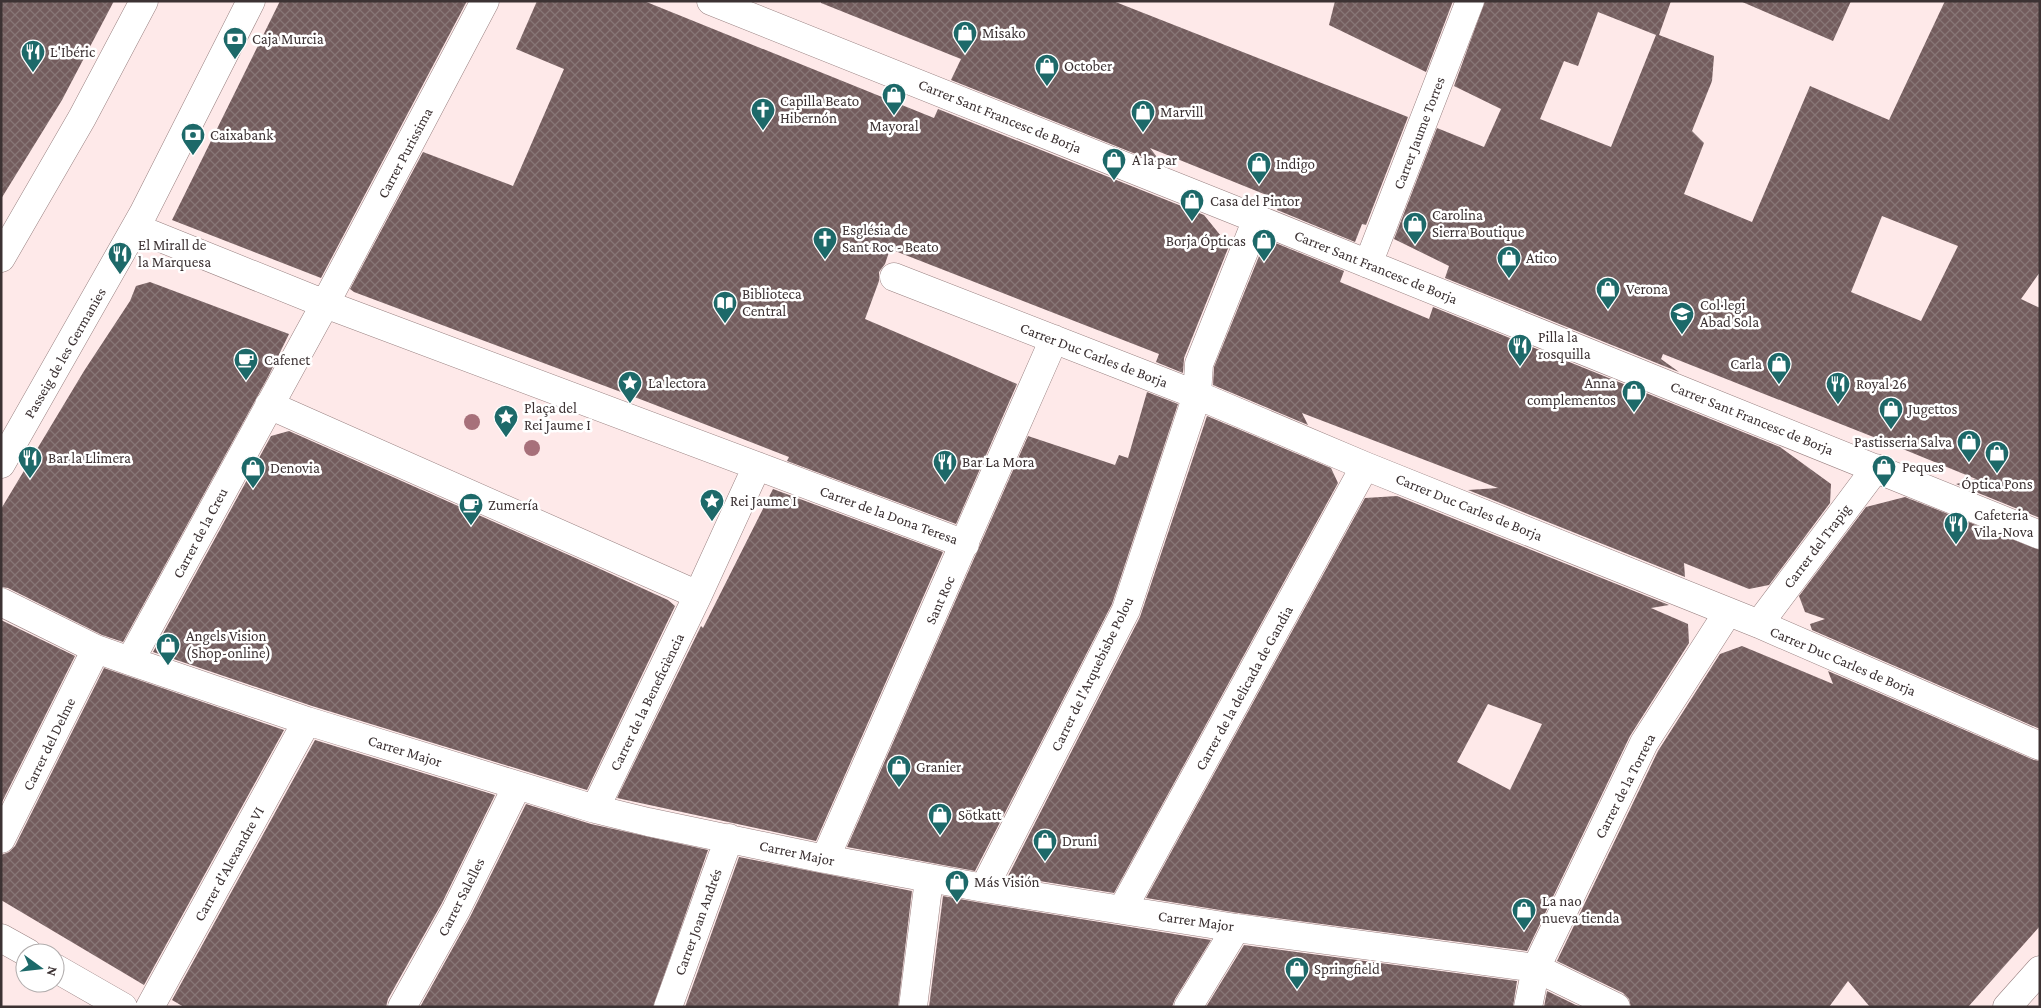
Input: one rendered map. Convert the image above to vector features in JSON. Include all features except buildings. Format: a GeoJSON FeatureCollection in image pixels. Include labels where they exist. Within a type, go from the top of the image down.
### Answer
{"type":"FeatureCollection","features":[{"type":"Feature","properties":{"kind":"street"},"geometry":{"type":"LineString","coordinates":[[1,258],[77,126],[144,1]]}},
{"type":"Feature","properties":{"kind":"street","name":"Passeig de les Germanies"},"geometry":{"type":"LineString","coordinates":[[1,464],[136,228],[251,1]]}},
{"type":"Feature","properties":{"kind":"street","name":"Carrer Purissima"},"geometry":{"type":"LineString","coordinates":[[325,304],[485,1]]}},
{"type":"Feature","properties":{"kind":"street","name":"Carrer Sant Francesc de Borja"},"geometry":{"type":"LineString","coordinates":[[711,1],[2040,535]]}},
{"type":"Feature","properties":{"kind":"street","name":"Carrer Jaume Torres"},"geometry":{"type":"LineString","coordinates":[[1368,264],[1470,1]]}},
{"type":"Feature","properties":{"kind":"street","name":"Carrer de l'Arquebisbe Polou"},"geometry":{"type":"LineString","coordinates":[[984,888],[1126,610],[1197,395],[1198,364],[1257,219]]}},
{"type":"Feature","properties":{"kind":"street"},"geometry":{"type":"LineString","coordinates":[[136,228],[325,304],[757,466],[698,596],[269,405],[325,304]]}},
{"type":"Feature","properties":{"kind":"street","name":"Carrer Duc Carles de Borja"},"geometry":{"type":"LineString","coordinates":[[894,277],[1197,395],[1365,466],[1759,624],[2040,746]]}},
{"type":"Feature","properties":{"kind":"street","name":"Sant Roc"},"geometry":{"type":"LineString","coordinates":[[825,859],[1054,339]]}},
{"type":"Feature","properties":{"kind":"street","name":"Carrer de la Creu"},"geometry":{"type":"LineString","coordinates":[[130,661],[269,405]]}},
{"type":"Feature","properties":{"kind":"street","name":"Carrer de la Dona Teresa"},"geometry":{"type":"LineString","coordinates":[[757,466],[965,544]]}},
{"type":"Feature","properties":{"kind":"street","name":"Carrer de la delicada de Gandia"},"geometry":{"type":"LineString","coordinates":[[1122,910],[1365,466]]}},
{"type":"Feature","properties":{"kind":"street","name":"Carrer del Trapig"},"geometry":{"type":"LineString","coordinates":[[1759,624],[1876,468]]}},
{"type":"Feature","properties":{"kind":"street","name":"Carrer de la Beneficiència"},"geometry":{"type":"LineString","coordinates":[[595,809],[698,596]]}},
{"type":"Feature","properties":{"kind":"street","name":"Carrer Major"},"geometry":{"type":"LineString","coordinates":[[1,602],[96,648],[130,661],[307,721],[595,809],[825,859],[984,888],[1236,928],[1536,968],[1616,1007]]}},
{"type":"Feature","properties":{"kind":"street","name":"Carrer de la Torreta"},"geometry":{"type":"LineString","coordinates":[[1528,1007],[1536,968],[1644,743],[1728,612]]}},
{"type":"Feature","properties":{"kind":"street","name":"Carrer del Delme"},"geometry":{"type":"LineString","coordinates":[[1,840],[96,648]]}},
{"type":"Feature","properties":{"kind":"street","name":"Carrer d'Alexandre VI"},"geometry":{"type":"LineString","coordinates":[[150,1007],[307,721]]}},
{"type":"Feature","properties":{"kind":"street","name":"Carrer Salelles"},"geometry":{"type":"LineString","coordinates":[[402,1007],[456,910],[517,786]]}},
{"type":"Feature","properties":{"kind":"street","name":"Carrer Joan Andrés"},"geometry":{"type":"LineString","coordinates":[[668,1007],[729,838]]}},
{"type":"Feature","properties":{"kind":"street"},"geometry":{"type":"LineString","coordinates":[[913,1007],[930,878]]}},
{"type":"Feature","properties":{"kind":"street"},"geometry":{"type":"LineString","coordinates":[[1188,1007],[1236,928]]}},
{"type":"Feature","properties":{"kind":"street"},"geometry":{"type":"LineString","coordinates":[[1,938],[15,946]]}},
{"type":"Feature","properties":{"kind":"street"},"geometry":{"type":"LineString","coordinates":[[2007,1007],[2040,970]]}},
{"type":"Feature","properties":{"kind":"street"},"geometry":{"type":"LineString","coordinates":[[65,974],[123,1007]]}},
{"type":"Feature","properties":{"kind":"place","name":"Misako"},"geometry":{"type":"Point","coordinates":[965,54]}},
{"type":"Feature","properties":{"kind":"place","name":"Caja Murcia"},"geometry":{"type":"Point","coordinates":[235,60]}},
{"type":"Feature","properties":{"kind":"place","name":"L'Ibéric"},"geometry":{"type":"Point","coordinates":[33,73]}},
{"type":"Feature","properties":{"kind":"place","name":"October"},"geometry":{"type":"Point","coordinates":[1047,87]}},
{"type":"Feature","properties":{"kind":"place","name":"Mayoral"},"geometry":{"type":"Point","coordinates":[894,116]}},
{"type":"Feature","properties":{"kind":"place","name":"Capilla Beato Hibernón"},"geometry":{"type":"Point","coordinates":[763,131]}},
{"type":"Feature","properties":{"kind":"place","name":"Marvill"},"geometry":{"type":"Point","coordinates":[1143,133]}},
{"type":"Feature","properties":{"kind":"place","name":"Caixabank"},"geometry":{"type":"Point","coordinates":[193,156]}},
{"type":"Feature","properties":{"kind":"place","name":"A la par"},"geometry":{"type":"Point","coordinates":[1114,181]}},
{"type":"Feature","properties":{"kind":"place","name":"Indigo"},"geometry":{"type":"Point","coordinates":[1259,185]}},
{"type":"Feature","properties":{"kind":"place","name":"Casa del Pintor"},"geometry":{"type":"Point","coordinates":[1192,222]}},
{"type":"Feature","properties":{"kind":"place","name":"Carolina Sierra Boutique"},"geometry":{"type":"Point","coordinates":[1415,245]}},
{"type":"Feature","properties":{"kind":"place","name":"Església de Sant Roc - Beato"},"geometry":{"type":"Point","coordinates":[825,260]}},
{"type":"Feature","properties":{"kind":"place","name":"Borja Ópticas"},"geometry":{"type":"Point","coordinates":[1264,262]}},
{"type":"Feature","properties":{"kind":"place","name":"El Mirall de la Marquesa"},"geometry":{"type":"Point","coordinates":[120,275]}},
{"type":"Feature","properties":{"kind":"place","name":"Atico"},"geometry":{"type":"Point","coordinates":[1509,279]}},
{"type":"Feature","properties":{"kind":"place","name":"Verona"},"geometry":{"type":"Point","coordinates":[1608,310]}},
{"type":"Feature","properties":{"kind":"place","name":"Biblioteca Central"},"geometry":{"type":"Point","coordinates":[725,324]}},
{"type":"Feature","properties":{"kind":"place","name":"Col·legi Abad Sola"},"geometry":{"type":"Point","coordinates":[1682,335]}},
{"type":"Feature","properties":{"kind":"place","name":"Pilla la rosquilla"},"geometry":{"type":"Point","coordinates":[1520,367]}},
{"type":"Feature","properties":{"kind":"place","name":"Cafenet"},"geometry":{"type":"Point","coordinates":[246,381]}},
{"type":"Feature","properties":{"kind":"place","name":"Carla"},"geometry":{"type":"Point","coordinates":[1779,385]}},
{"type":"Feature","properties":{"kind":"place","name":"La lectora"},"geometry":{"type":"Point","coordinates":[630,404]}},
{"type":"Feature","properties":{"kind":"place","name":"Royal 26"},"geometry":{"type":"Point","coordinates":[1838,405]}},
{"type":"Feature","properties":{"kind":"place","name":"Anna complementos"},"geometry":{"type":"Point","coordinates":[1634,413]}},
{"type":"Feature","properties":{"kind":"place","name":"Jugettos"},"geometry":{"type":"Point","coordinates":[1891,430]}},
{"type":"Feature","properties":{"kind":"place","name":"Plaça del Rei Jaume I"},"geometry":{"type":"Point","coordinates":[506,438]}},
{"type":"Feature","properties":{"kind":"place","name":"Pastisseria Salva"},"geometry":{"type":"Point","coordinates":[1969,463]}},
{"type":"Feature","properties":{"kind":"place","name":"Óptica Pons"},"geometry":{"type":"Point","coordinates":[1997,474]}},
{"type":"Feature","properties":{"kind":"place","name":"Bar la Llimera"},"geometry":{"type":"Point","coordinates":[30,479]}},
{"type":"Feature","properties":{"kind":"place","name":"Bar La Mora"},"geometry":{"type":"Point","coordinates":[945,483]}},
{"type":"Feature","properties":{"kind":"place","name":"Peques"},"geometry":{"type":"Point","coordinates":[1884,488]}},
{"type":"Feature","properties":{"kind":"place","name":"Denovia"},"geometry":{"type":"Point","coordinates":[253,489]}},
{"type":"Feature","properties":{"kind":"place","name":"Rei Jaume I"},"geometry":{"type":"Point","coordinates":[712,522]}},
{"type":"Feature","properties":{"kind":"place","name":"Zumería"},"geometry":{"type":"Point","coordinates":[471,526]}},
{"type":"Feature","properties":{"kind":"place","name":"Cafeteria Vila-Nova"},"geometry":{"type":"Point","coordinates":[1956,545]}},
{"type":"Feature","properties":{"kind":"place","name":"Angels Vision (Shop-online)"},"geometry":{"type":"Point","coordinates":[168,666]}},
{"type":"Feature","properties":{"kind":"place","name":"Granier"},"geometry":{"type":"Point","coordinates":[899,788]}},
{"type":"Feature","properties":{"kind":"place","name":"Sötkatt"},"geometry":{"type":"Point","coordinates":[940,836]}},
{"type":"Feature","properties":{"kind":"place","name":"Druni"},"geometry":{"type":"Point","coordinates":[1045,862]}},
{"type":"Feature","properties":{"kind":"place","name":"Más Visión"},"geometry":{"type":"Point","coordinates":[957,903]}},
{"type":"Feature","properties":{"kind":"place","name":"La nao nueva tienda"},"geometry":{"type":"Point","coordinates":[1524,931]}},
{"type":"Feature","properties":{"kind":"place","name":"Springfield"},"geometry":{"type":"Point","coordinates":[1297,990]}}]}
